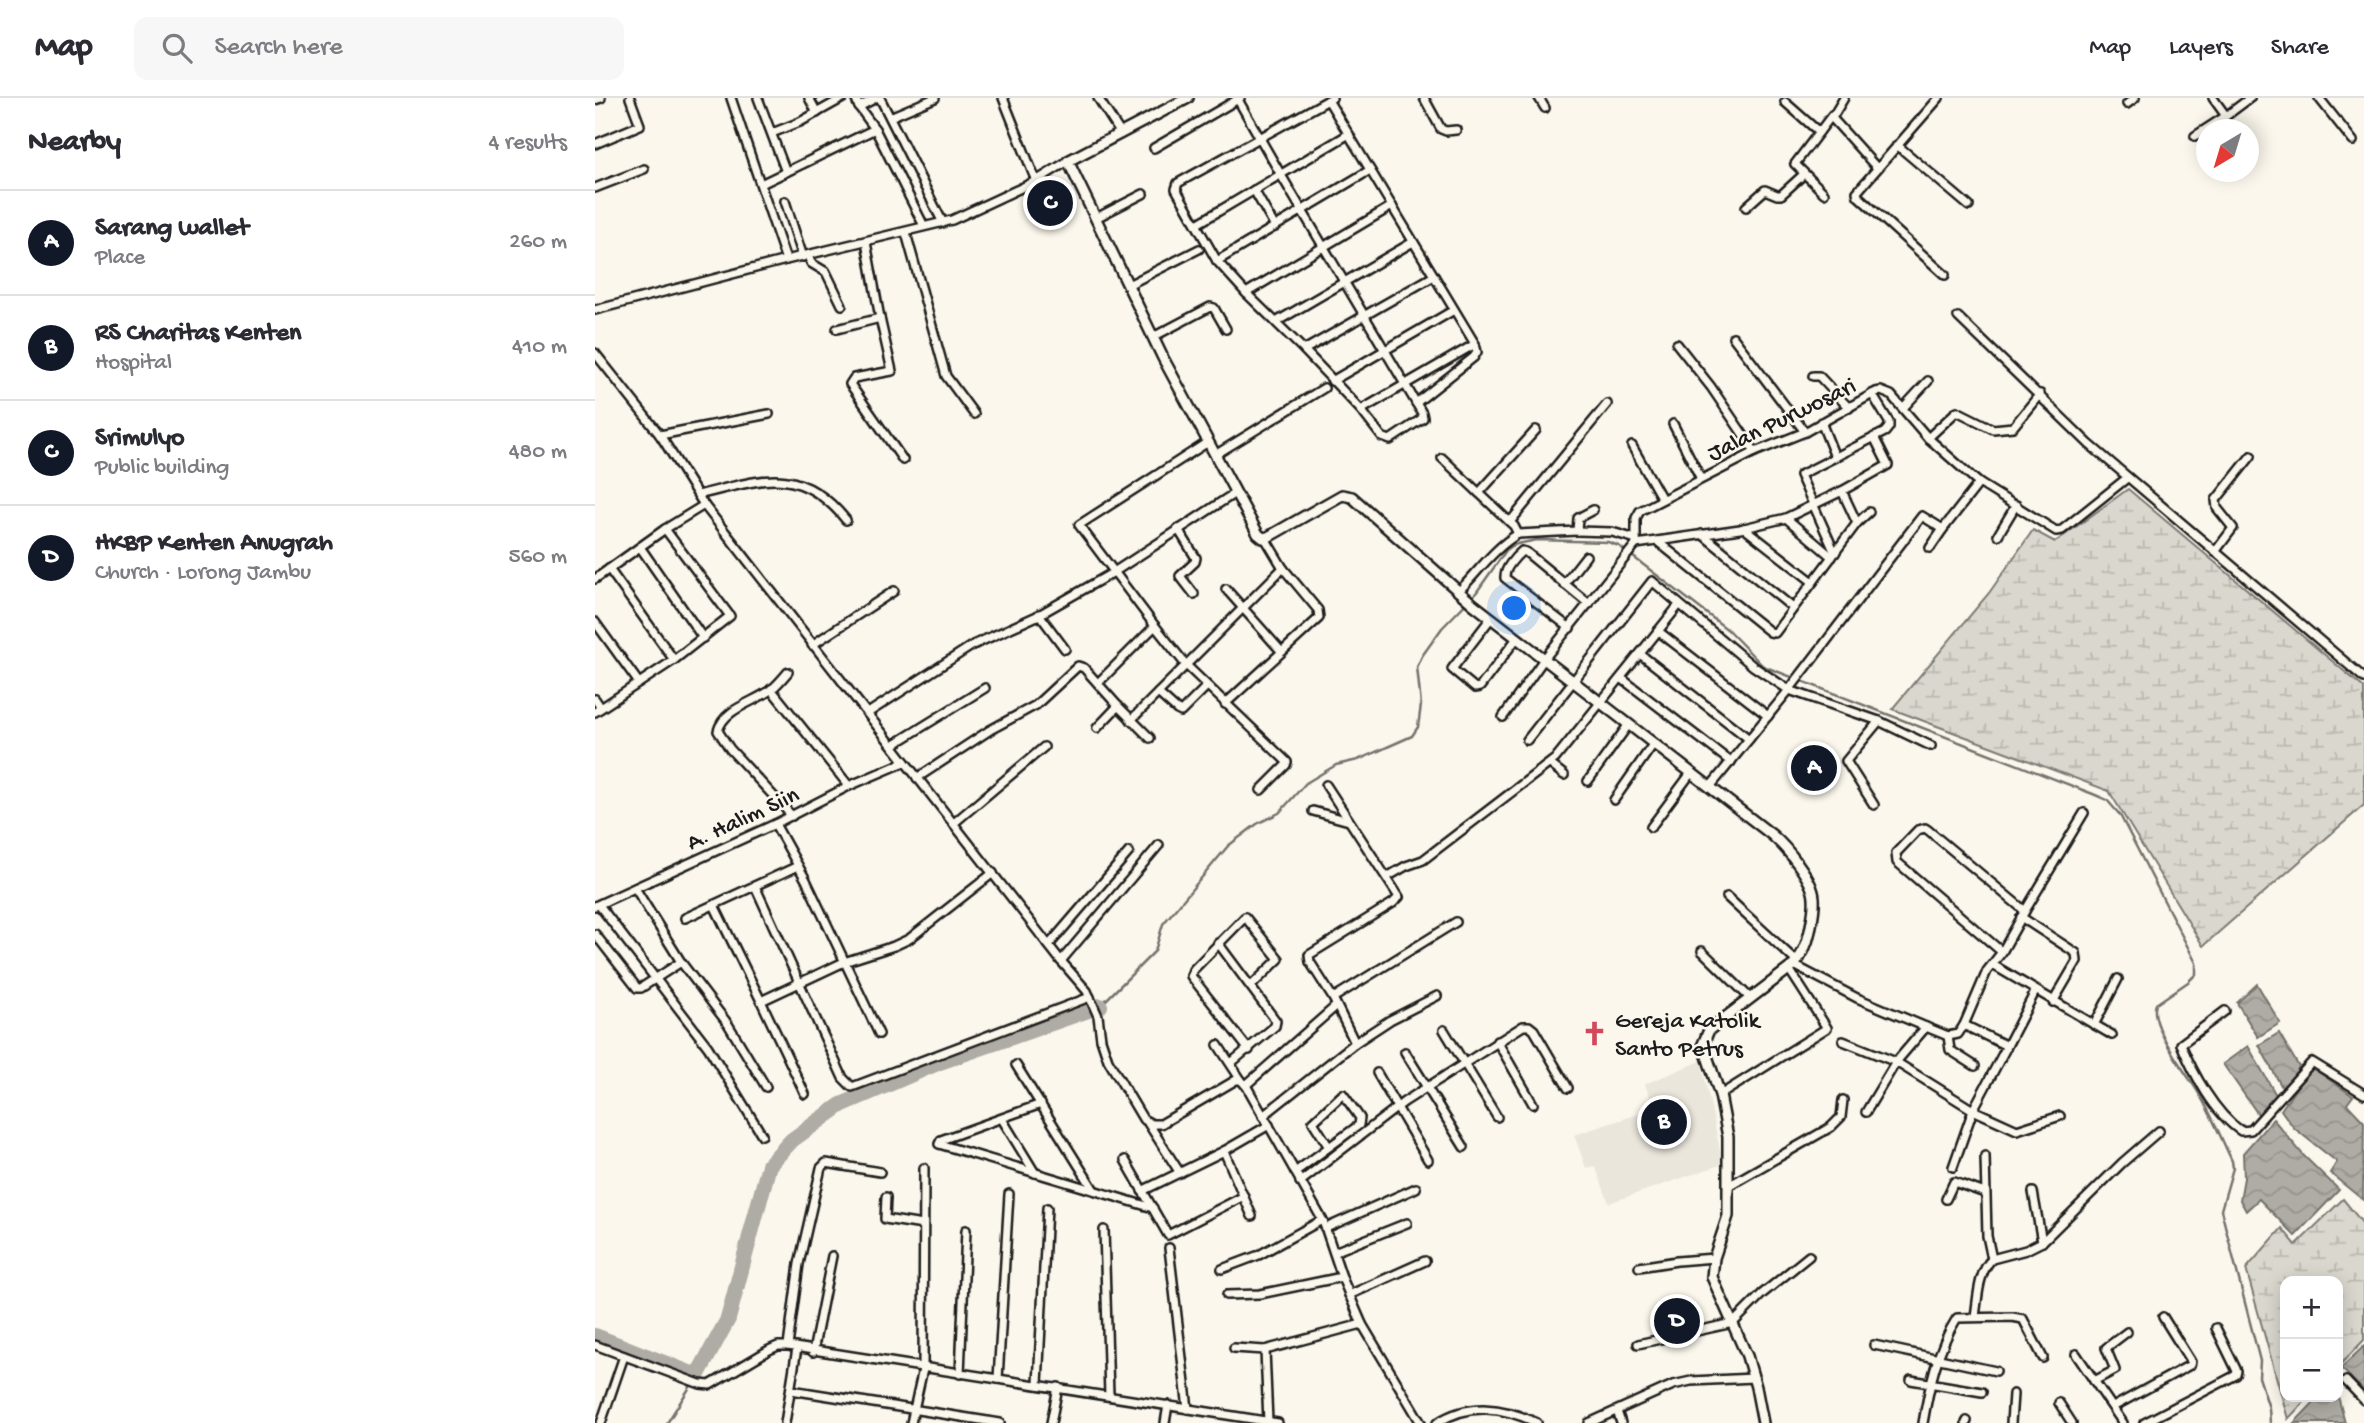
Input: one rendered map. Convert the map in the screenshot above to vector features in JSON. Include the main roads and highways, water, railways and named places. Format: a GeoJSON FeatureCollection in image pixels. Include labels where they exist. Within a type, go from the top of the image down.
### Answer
{"type":"FeatureCollection","features":[{"type":"Feature","properties":{"kind":"water"},"geometry":{"type":"Polygon","coordinates":[[[2257,984],[2280,1023],[2258,1037],[2237,1003],[2257,984]]]}},
{"type":"Feature","properties":{"kind":"water"},"geometry":{"type":"Polygon","coordinates":[[[2279,1033],[2299,1067],[2284,1091],[2259,1045],[2279,1033]]]}},
{"type":"Feature","properties":{"kind":"water"},"geometry":{"type":"Polygon","coordinates":[[[2248,1046],[2277,1097],[2260,1117],[2223,1064],[2248,1046]]]}},
{"type":"Feature","properties":{"kind":"water"},"geometry":{"type":"Polygon","coordinates":[[[2311,1067],[2353,1096],[2347,1104],[2364,1122],[2363,1200],[2330,1173],[2337,1162],[2294,1128],[2281,1110],[2311,1067]]]}},
{"type":"Feature","properties":{"kind":"water"},"geometry":{"type":"Polygon","coordinates":[[[2273,1119],[2304,1156],[2339,1190],[2295,1236],[2259,1199],[2246,1211],[2240,1200],[2244,1178],[2243,1153],[2273,1119]]]}},
{"type":"Feature","properties":{"kind":"water"},"geometry":{"type":"Polygon","coordinates":[[[2364,1346],[2364,1391],[2343,1370],[2343,1366],[2364,1346]]]}},
{"type":"Feature","properties":{"kind":"water"},"geometry":{"type":"Polygon","coordinates":[[[2314,1402],[2340,1402],[2345,1423],[2294,1423],[2314,1402]]]}},
{"type":"Feature","properties":{"kind":"waterway"},"geometry":{"type":"LineString","coordinates":[[1100,1006],[1155,951],[1163,924],[1228,846],[1257,824],[1279,813],[1306,783],[1336,765],[1358,760],[1412,736],[1418,727],[1421,705],[1417,667],[1422,656],[1442,628],[1476,593],[1507,549],[1537,540],[1608,542],[1619,546],[1728,630],[1763,666],[2093,794],[2107,800],[2120,815],[2196,963],[2196,974],[2156,1004],[2155,1013],[2163,1036],[2203,1100],[2232,1161],[2233,1168],[2221,1210],[2260,1361],[2259,1377],[2269,1408],[2270,1423]]}},
{"type":"Feature","properties":{"kind":"waterway"},"geometry":{"type":"LineString","coordinates":[[595,1336],[697,1376],[728,1319],[769,1165],[792,1140],[841,1105],[940,1062],[1100,1006]]}},
{"type":"Feature","properties":{"kind":"waterway"},"geometry":{"type":"LineString","coordinates":[[667,1423],[697,1376]]}},
{"type":"Feature","properties":{"kind":"place","name":"Srimulyo"},"geometry":{"type":"Point","coordinates":[1050,203]}},
{"type":"Feature","properties":{"kind":"place","name":"Sarang wallet"},"geometry":{"type":"Point","coordinates":[1814,768]}},
{"type":"Feature","properties":{"kind":"place","name":"Gereja Katolik Santo Petrus"},"geometry":{"type":"Point","coordinates":[1595,1033]}},
{"type":"Feature","properties":{"kind":"place","name":"RS Charitas Kenten"},"geometry":{"type":"Point","coordinates":[1664,1122]}},
{"type":"Feature","properties":{"kind":"place","name":"HKBP Kenten Anugrah"},"geometry":{"type":"Point","coordinates":[1677,1321]}}]}
